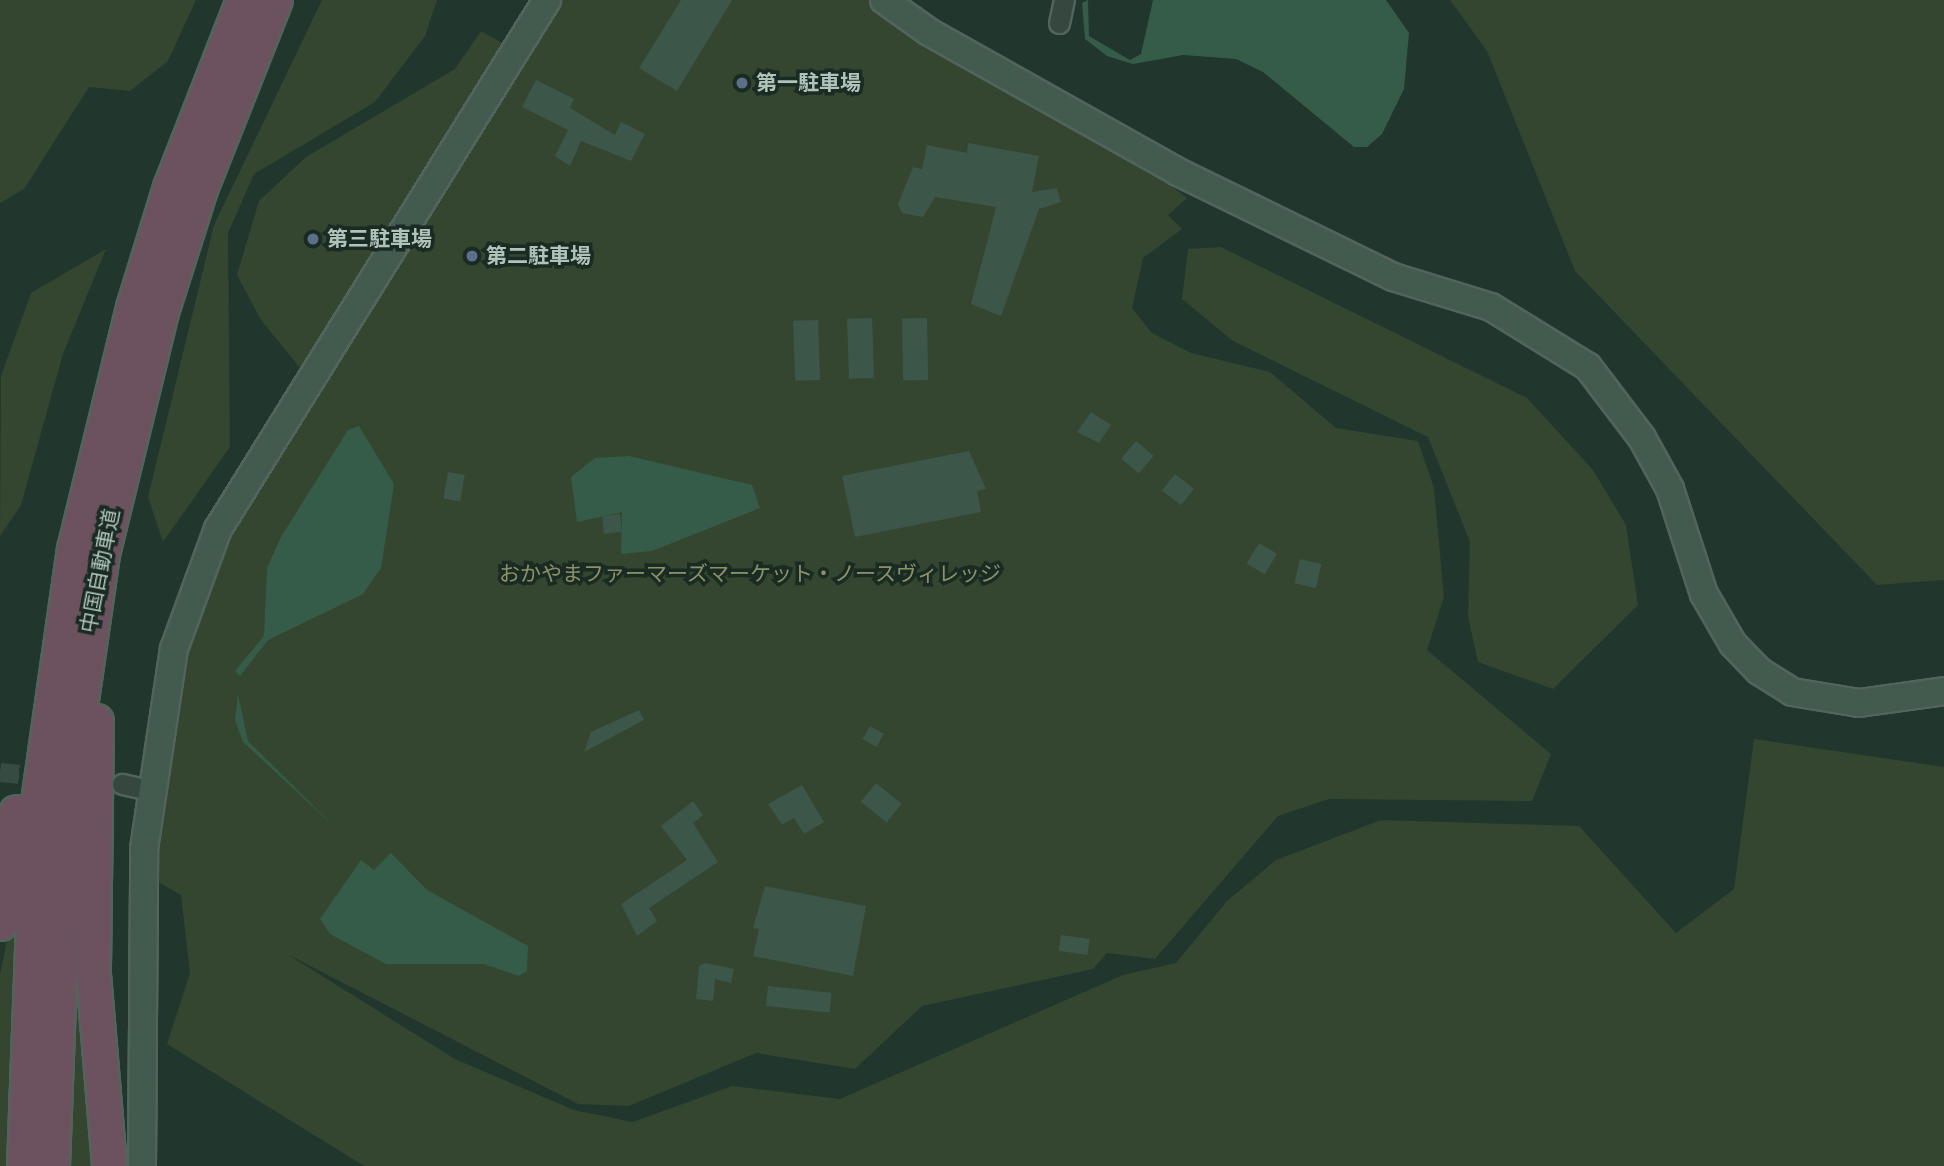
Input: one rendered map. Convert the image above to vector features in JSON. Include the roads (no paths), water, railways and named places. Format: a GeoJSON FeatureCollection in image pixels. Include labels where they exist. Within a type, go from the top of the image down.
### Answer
{"type":"FeatureCollection","features":[{"type":"Feature","properties":{"kind":"highway","name":"中国自動車道"},"geometry":{"type":"LineString","coordinates":[[24,1166],[28,950],[49,711],[101,420],[170,187],[243,0]]}},
{"type":"Feature","properties":{"kind":"highway","name":"中国自動車道"},"geometry":{"type":"LineString","coordinates":[[52,1166],[65,811],[81,675],[129,426],[200,189],[275,0]]}},
{"type":"Feature","properties":{"kind":"highway"},"geometry":{"type":"LineString","coordinates":[[109,1166],[93,974],[94,739],[129,426]]}},
{"type":"Feature","properties":{"kind":"highway"},"geometry":{"type":"LineString","coordinates":[[0,923],[20,761],[49,711]]}},
{"type":"Feature","properties":{"kind":"street"},"geometry":{"type":"LineString","coordinates":[[142,1166],[144,849],[174,649],[218,529],[547,0]]}},
{"type":"Feature","properties":{"kind":"street"},"geometry":{"type":"LineString","coordinates":[[884,0],[929,32],[1178,172],[1393,277],[1491,307],[1588,367],[1642,438],[1670,489],[1704,594],[1733,644],[1759,671],[1792,692],[1859,703],[1944,691]]}},
{"type":"Feature","properties":{"kind":"street"},"geometry":{"type":"LineString","coordinates":[[1059,23],[1064,0]]}},
{"type":"Feature","properties":{"kind":"street"},"geometry":{"type":"LineString","coordinates":[[122,784],[152,791]]}},
{"type":"Feature","properties":{"kind":"tunnel"},"geometry":{"type":"LineString","coordinates":[[0,772],[51,777]]}},
{"type":"Feature","properties":{"kind":"place","name":"第一駐車場"},"geometry":{"type":"Point","coordinates":[742,83]}},
{"type":"Feature","properties":{"kind":"place","name":"第三駐車場"},"geometry":{"type":"Point","coordinates":[313,239]}},
{"type":"Feature","properties":{"kind":"place","name":"第二駐車場"},"geometry":{"type":"Point","coordinates":[472,256]}},
{"type":"Feature","properties":{"kind":"park label","name":"おかやまファーマーズマーケット・ノースヴィレッジ"},"geometry":{"type":"Point","coordinates":[750,574]}}]}
